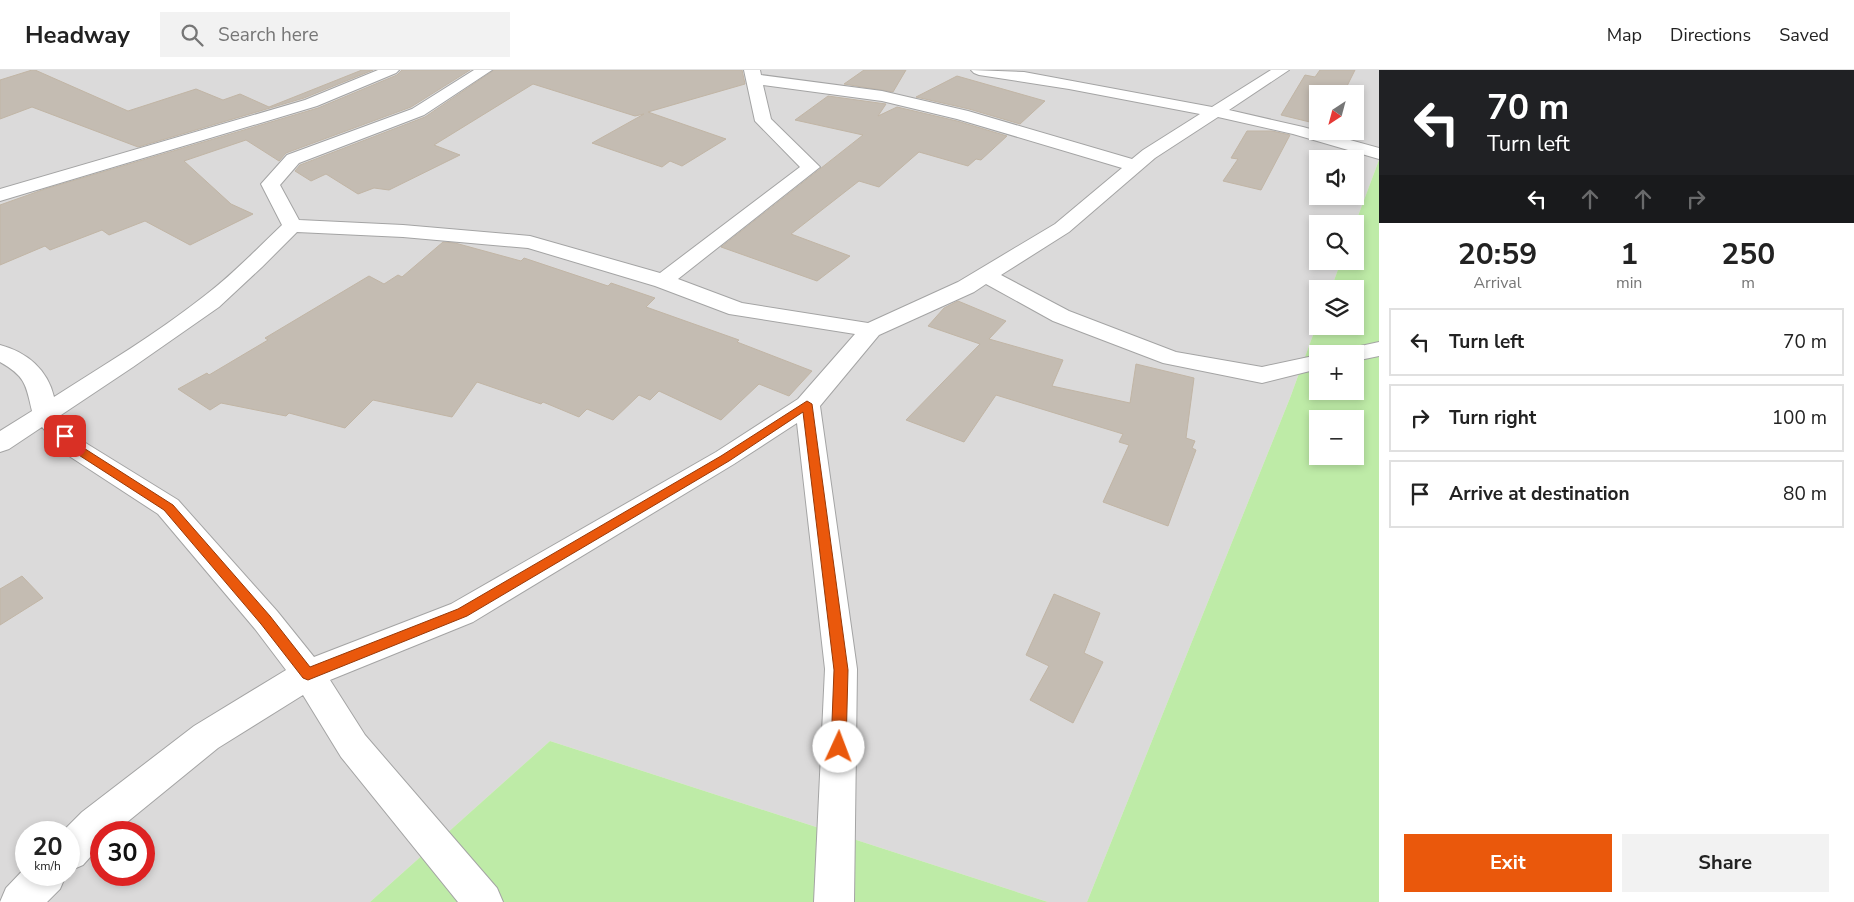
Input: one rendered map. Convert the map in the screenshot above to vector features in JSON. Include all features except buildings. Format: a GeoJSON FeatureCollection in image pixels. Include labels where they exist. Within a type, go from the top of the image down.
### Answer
{"type":"FeatureCollection","features":[{"type":"Feature","properties":{"kind":"street"},"geometry":{"type":"LineString","coordinates":[[0,195],[311,103],[391,70]]}},
{"type":"Feature","properties":{"kind":"street"},"geometry":{"type":"LineString","coordinates":[[292,226],[270,184],[293,159],[418,112],[484,70]]}},
{"type":"Feature","properties":{"kind":"street"},"geometry":{"type":"LineString","coordinates":[[979,70],[1038,78],[1216,112],[1336,140],[1379,154]]}},
{"type":"Feature","properties":{"kind":"street"},"geometry":{"type":"LineString","coordinates":[[80,841],[95,825],[206,737],[308,674],[462,613],[725,458],[807,404],[871,330],[966,287],[1062,228],[1148,154],[1281,70]]}},
{"type":"Feature","properties":{"kind":"street"},"geometry":{"type":"LineString","coordinates":[[663,281],[811,167],[763,121],[753,74],[891,98],[962,114],[1135,166]]}},
{"type":"Feature","properties":{"kind":"street"},"geometry":{"type":"LineString","coordinates":[[0,443],[125,362],[211,302],[255,263],[292,226],[403,231],[530,242],[663,281],[737,309],[871,330]]}},
{"type":"Feature","properties":{"kind":"street"},"geometry":{"type":"LineString","coordinates":[[986,275],[1061,316],[1170,358],[1262,375],[1309,364]]}},
{"type":"Feature","properties":{"kind":"street"},"geometry":{"type":"LineString","coordinates":[[1364,352],[1379,349]]}},
{"type":"Feature","properties":{"kind":"street"},"geometry":{"type":"LineString","coordinates":[[0,352],[32,373],[39,386],[45,414],[75,448],[168,508],[266,620],[308,674],[353,746],[483,902]]}},
{"type":"Feature","properties":{"kind":"street"},"geometry":{"type":"LineString","coordinates":[[807,404],[841,670],[834,902]]}},
{"type":"Feature","properties":{"kind":"street"},"geometry":{"type":"LineString","coordinates":[[20,902],[35,886]]}},
{"type":"Feature","properties":{"kind":"shaded area"},"geometry":{"type":"Polygon","coordinates":[[[0,70],[1379,70],[1379,160],[1364,200],[1364,150],[1309,150],[1309,205],[1362,205],[1358,215],[1309,215],[1309,270],[1338,270],[1334,280],[1309,280],[1309,335],[1313,335],[1290,398],[1087,902],[1048,902],[550,741],[370,902],[0,902],[0,70]]]}},
{"type":"Feature","properties":{"kind":"green space"},"geometry":{"type":"Polygon","coordinates":[[[1379,160],[1379,902],[1087,902],[1290,398],[1309,346],[1309,400],[1364,400],[1364,345],[1309,345],[1313,335],[1364,335],[1364,280],[1334,280],[1338,270],[1364,270],[1364,215],[1358,215],[1362,205],[1364,205],[1364,200],[1379,160]]]}},
{"type":"Feature","properties":{"kind":"green space"},"geometry":{"type":"Polygon","coordinates":[[[550,741],[1048,902],[370,902],[550,741]]]}},
{"type":"Feature","properties":{"kind":"route"},"geometry":{"type":"LineString","coordinates":[[65,436],[75,448],[168,508],[266,620],[308,674],[462,613],[725,458],[807,404],[841,670],[839,747]]}}]}
